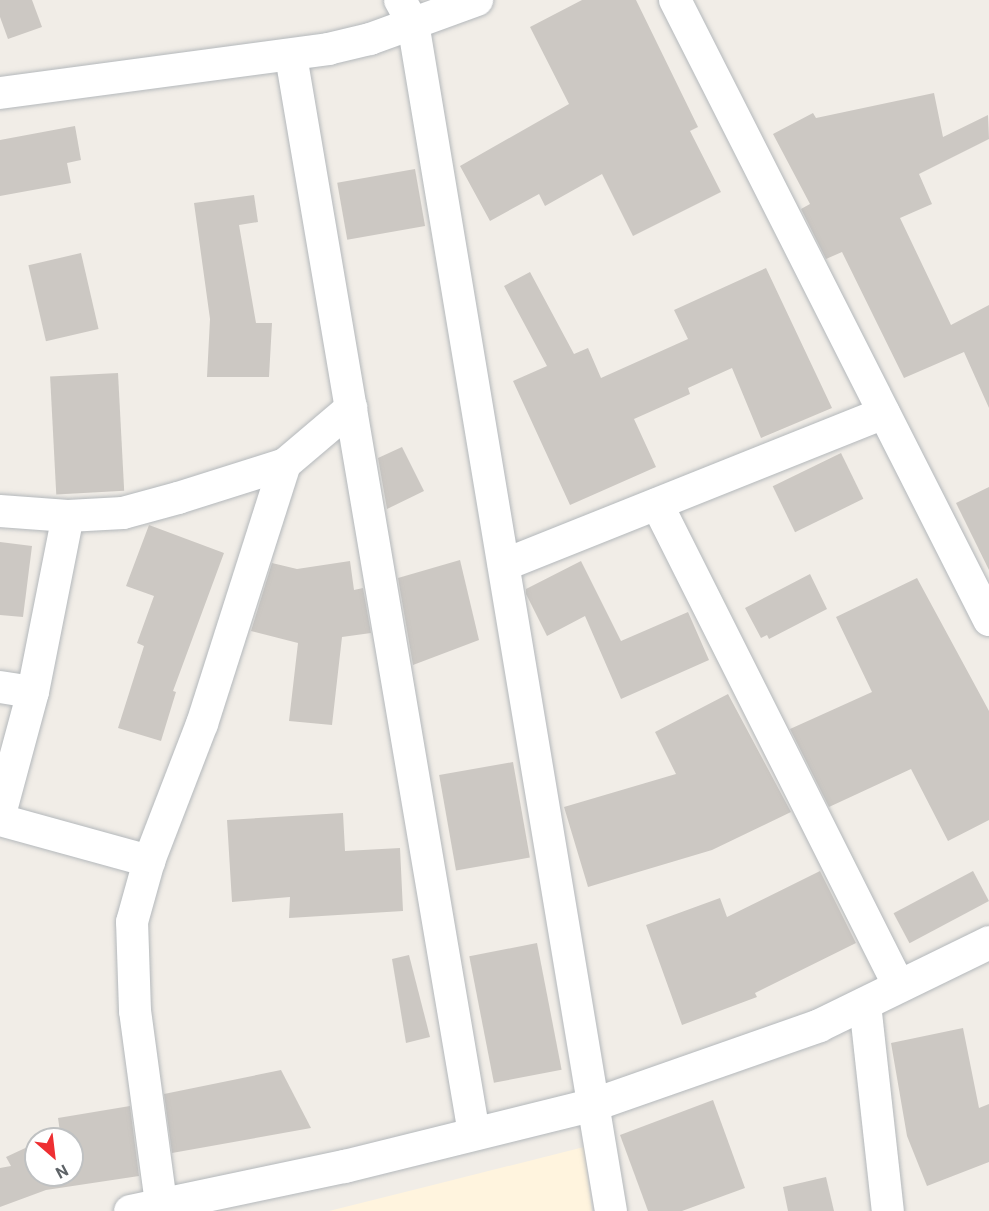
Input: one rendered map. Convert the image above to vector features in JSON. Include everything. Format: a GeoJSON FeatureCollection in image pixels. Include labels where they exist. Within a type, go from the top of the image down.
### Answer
{"type":"FeatureCollection","features":[{"type":"Feature","properties":{"kind":"main road"},"geometry":{"type":"LineString","coordinates":[[130,1211],[344,1166],[594,1104],[819,1025],[989,942]]}},
{"type":"Feature","properties":{"kind":"street"},"geometry":{"type":"LineString","coordinates":[[0,93],[291,56],[370,39],[406,11],[477,0]]}},
{"type":"Feature","properties":{"kind":"street"},"geometry":{"type":"LineString","coordinates":[[675,0],[989,620]]}},
{"type":"Feature","properties":{"kind":"street"},"geometry":{"type":"LineString","coordinates":[[406,11],[504,565],[611,1211]]}},
{"type":"Feature","properties":{"kind":"street"},"geometry":{"type":"LineString","coordinates":[[291,56],[474,1133]]}},
{"type":"Feature","properties":{"kind":"street"},"geometry":{"type":"LineString","coordinates":[[0,511],[68,516],[123,513],[285,464],[351,408]]}},
{"type":"Feature","properties":{"kind":"street"},"geometry":{"type":"LineString","coordinates":[[504,565],[884,413]]}},
{"type":"Feature","properties":{"kind":"street"},"geometry":{"type":"LineString","coordinates":[[161,1203],[132,966],[132,922],[149,861],[202,724],[285,464]]}},
{"type":"Feature","properties":{"kind":"street"},"geometry":{"type":"LineString","coordinates":[[657,504],[899,986]]}},
{"type":"Feature","properties":{"kind":"street"},"geometry":{"type":"LineString","coordinates":[[0,814],[33,692],[68,516]]}},
{"type":"Feature","properties":{"kind":"street"},"geometry":{"type":"LineString","coordinates":[[0,687],[33,692]]}},
{"type":"Feature","properties":{"kind":"street"},"geometry":{"type":"LineString","coordinates":[[0,820],[149,861]]}},
{"type":"Feature","properties":{"kind":"street"},"geometry":{"type":"LineString","coordinates":[[865,1004],[888,1211]]}},
{"type":"Feature","properties":{"kind":"shaded area"},"geometry":{"type":"Polygon","coordinates":[[[584,1147],[592,1211],[329,1211],[433,1185],[584,1147]]]}},
{"type":"Feature","properties":{"kind":"building"},"geometry":{"type":"Polygon","coordinates":[[[0,0],[32,0],[42,27],[8,39],[0,17],[0,0]]]}},
{"type":"Feature","properties":{"kind":"building"},"geometry":{"type":"Polygon","coordinates":[[[582,0],[636,0],[698,127],[690,131],[721,192],[633,236],[602,174],[545,206],[539,194],[490,221],[460,166],[569,104],[530,27],[582,0]]]}},
{"type":"Feature","properties":{"kind":"building"},"geometry":{"type":"Polygon","coordinates":[[[934,93],[943,137],[988,115],[989,139],[919,174],[932,204],[900,218],[951,325],[989,305],[989,408],[964,352],[904,378],[842,252],[826,259],[801,209],[810,204],[773,134],[813,113],[816,118],[934,93]]]}},
{"type":"Feature","properties":{"kind":"building"},"geometry":{"type":"Polygon","coordinates":[[[75,126],[81,160],[67,163],[71,183],[0,196],[0,140],[75,126]]]}},
{"type":"Feature","properties":{"kind":"building"},"geometry":{"type":"Polygon","coordinates":[[[415,169],[425,226],[347,240],[337,183],[415,169]]]}},
{"type":"Feature","properties":{"kind":"building"},"geometry":{"type":"Polygon","coordinates":[[[254,195],[258,222],[239,225],[256,323],[272,323],[269,377],[207,377],[210,319],[194,203],[254,195]]]}},
{"type":"Feature","properties":{"kind":"building"},"geometry":{"type":"Polygon","coordinates":[[[81,253],[99,329],[46,341],[28,265],[81,253]]]}},
{"type":"Feature","properties":{"kind":"building"},"geometry":{"type":"Polygon","coordinates":[[[766,268],[832,408],[761,438],[732,368],[688,388],[690,394],[634,419],[656,467],[570,505],[513,381],[547,366],[504,286],[530,272],[574,354],[588,348],[601,378],[688,339],[674,310],[766,268]]]}},
{"type":"Feature","properties":{"kind":"building"},"geometry":{"type":"Polygon","coordinates":[[[118,373],[124,491],[56,494],[50,377],[118,373]]]}},
{"type":"Feature","properties":{"kind":"building"},"geometry":{"type":"Polygon","coordinates":[[[402,447],[424,491],[387,509],[378,458],[402,447]]]}},
{"type":"Feature","properties":{"kind":"building"},"geometry":{"type":"Polygon","coordinates":[[[841,453],[863,499],[795,532],[773,486],[841,453]]]}},
{"type":"Feature","properties":{"kind":"building"},"geometry":{"type":"Polygon","coordinates":[[[989,487],[989,570],[956,503],[989,487]]]}},
{"type":"Feature","properties":{"kind":"building"},"geometry":{"type":"Polygon","coordinates":[[[149,525],[224,553],[173,691],[176,692],[161,741],[118,728],[144,646],[137,643],[154,596],[126,586],[149,525]]]}},
{"type":"Feature","properties":{"kind":"building"},"geometry":{"type":"Polygon","coordinates":[[[0,542],[32,546],[23,617],[0,615],[0,542]]]}},
{"type":"Feature","properties":{"kind":"building"},"geometry":{"type":"Polygon","coordinates":[[[460,560],[479,640],[413,665],[398,578],[460,560]]]}},
{"type":"Feature","properties":{"kind":"building"},"geometry":{"type":"Polygon","coordinates":[[[350,561],[354,590],[363,588],[371,633],[342,637],[332,725],[289,721],[298,643],[251,631],[272,563],[297,569],[350,561]]]}},
{"type":"Feature","properties":{"kind":"building"},"geometry":{"type":"Polygon","coordinates":[[[581,561],[621,641],[688,612],[709,660],[621,699],[585,616],[547,636],[526,594],[526,589],[581,561]]]}},
{"type":"Feature","properties":{"kind":"building"},"geometry":{"type":"Polygon","coordinates":[[[810,574],[827,609],[769,639],[767,635],[761,638],[745,608],[810,574]]]}},
{"type":"Feature","properties":{"kind":"building"},"geometry":{"type":"Polygon","coordinates":[[[917,578],[989,711],[989,820],[948,841],[911,769],[829,807],[790,729],[872,692],[836,617],[917,578]]]}},
{"type":"Feature","properties":{"kind":"building"},"geometry":{"type":"Polygon","coordinates":[[[728,694],[791,812],[712,850],[588,887],[564,807],[676,774],[655,732],[728,694]]]}},
{"type":"Feature","properties":{"kind":"building"},"geometry":{"type":"Polygon","coordinates":[[[513,762],[530,858],[456,871],[439,775],[513,762]]]}},
{"type":"Feature","properties":{"kind":"building"},"geometry":{"type":"Polygon","coordinates":[[[343,813],[345,851],[400,848],[403,911],[289,918],[290,897],[232,902],[227,820],[343,813]]]}},
{"type":"Feature","properties":{"kind":"building"},"geometry":{"type":"Polygon","coordinates":[[[820,871],[856,943],[755,993],[757,997],[682,1025],[646,925],[720,898],[727,917],[820,871]]]}},
{"type":"Feature","properties":{"kind":"building"},"geometry":{"type":"Polygon","coordinates":[[[973,871],[989,901],[909,943],[894,913],[973,871]]]}},
{"type":"Feature","properties":{"kind":"building"},"geometry":{"type":"Polygon","coordinates":[[[537,943],[562,1070],[494,1083],[469,956],[537,943]]]}},
{"type":"Feature","properties":{"kind":"building"},"geometry":{"type":"Polygon","coordinates":[[[409,955],[430,1037],[406,1043],[392,959],[409,955]]]}},
{"type":"Feature","properties":{"kind":"building"},"geometry":{"type":"Polygon","coordinates":[[[963,1028],[979,1108],[989,1104],[989,1162],[927,1186],[907,1136],[891,1043],[963,1028]]]}},
{"type":"Feature","properties":{"kind":"building"},"geometry":{"type":"Polygon","coordinates":[[[281,1070],[311,1128],[172,1153],[164,1094],[281,1070]]]}},
{"type":"Feature","properties":{"kind":"building"},"geometry":{"type":"Polygon","coordinates":[[[713,1100],[745,1188],[682,1211],[648,1211],[620,1135],[713,1100]]]}},
{"type":"Feature","properties":{"kind":"building"},"geometry":{"type":"Polygon","coordinates":[[[130,1106],[139,1176],[84,1184],[84,1127],[59,1127],[58,1118],[130,1106]]]}},
{"type":"Feature","properties":{"kind":"building"},"geometry":{"type":"Polygon","coordinates":[[[24,1149],[24,1187],[66,1187],[46,1190],[0,1207],[0,1168],[11,1166],[6,1157],[24,1149]]]}},
{"type":"Feature","properties":{"kind":"building"},"geometry":{"type":"Polygon","coordinates":[[[826,1177],[834,1211],[788,1211],[783,1187],[826,1177]]]}}]}
